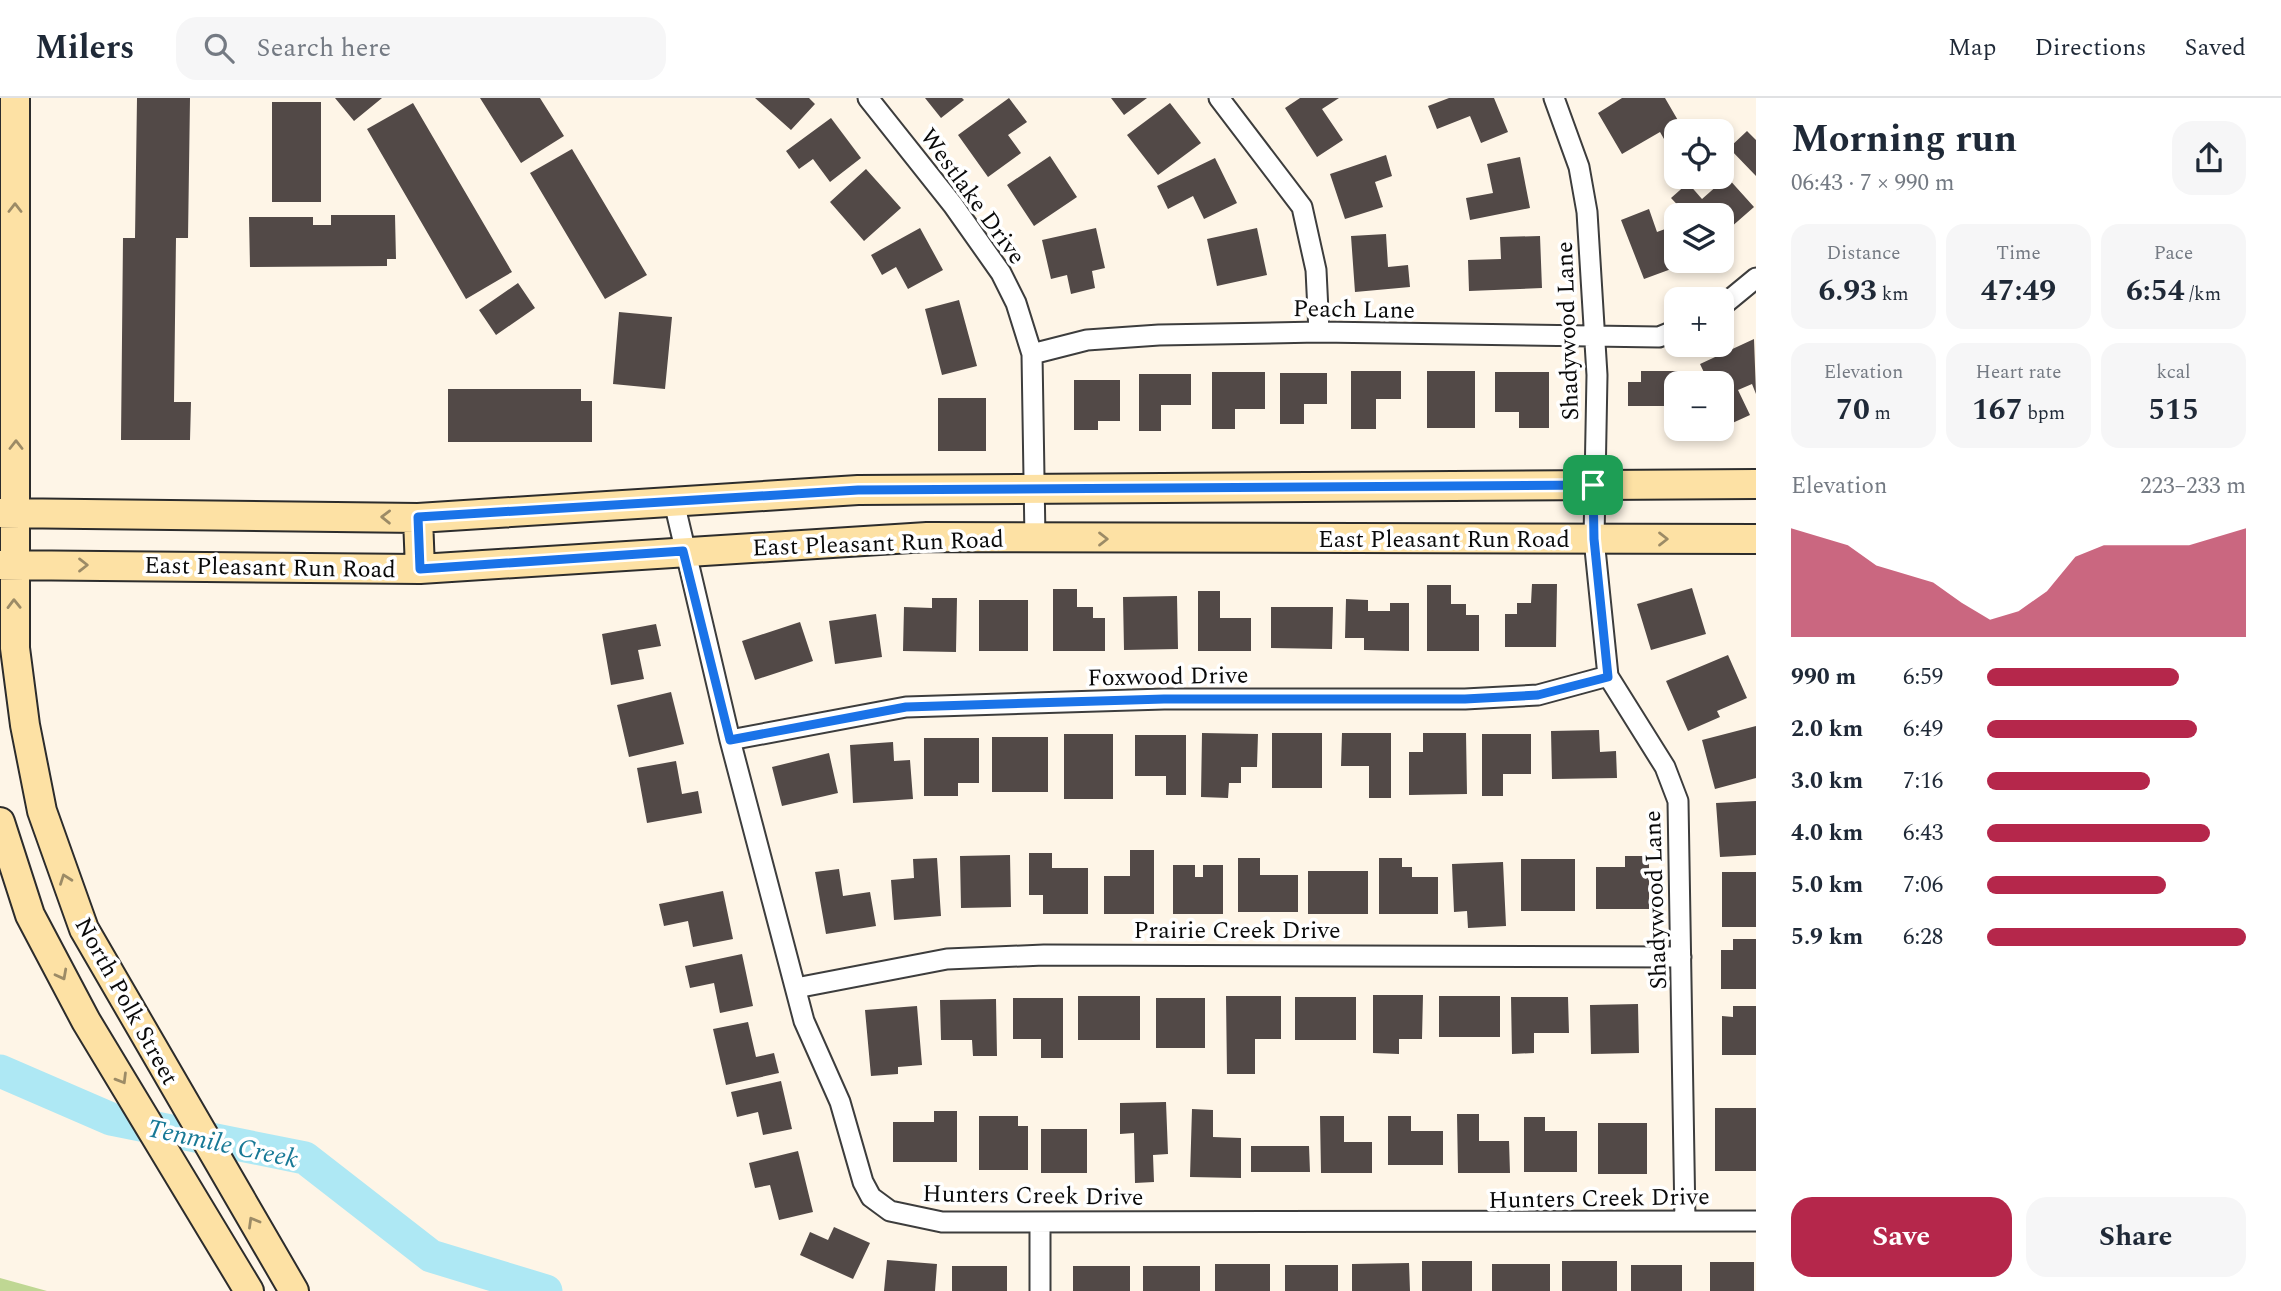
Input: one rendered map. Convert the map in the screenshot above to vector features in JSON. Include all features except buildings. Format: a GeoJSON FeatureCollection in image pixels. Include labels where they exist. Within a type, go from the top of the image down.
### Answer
{"type":"FeatureCollection","features":[{"type":"Feature","properties":{"kind":"main road","name":"North Polk Street"},"geometry":{"type":"LineString","coordinates":[[15,98],[8,276],[7,565],[25,725],[42,811],[84,929],[126,1007],[291,1286]]}},
{"type":"Feature","properties":{"kind":"main road","name":"East Pleasant Run Road"},"geometry":{"type":"LineString","coordinates":[[8,513],[418,517],[858,490],[1756,484]]}},
{"type":"Feature","properties":{"kind":"main road"},"geometry":{"type":"LineString","coordinates":[[418,517],[420,569]]}},
{"type":"Feature","properties":{"kind":"main road","name":"East Pleasant Run Road"},"geometry":{"type":"LineString","coordinates":[[7,565],[420,569],[927,537],[1756,539]]}},
{"type":"Feature","properties":{"kind":"main road","name":"North Polk Street"},"geometry":{"type":"LineString","coordinates":[[0,821],[30,915],[86,1021],[249,1291]]}},
{"type":"Feature","properties":{"kind":"street","name":"Westlake Drive"},"geometry":{"type":"LineString","coordinates":[[868,98],[953,205],[1001,273],[1016,303],[1032,354],[1035,539]]}},
{"type":"Feature","properties":{"kind":"street"},"geometry":{"type":"LineString","coordinates":[[1219,98],[1302,207],[1316,270],[1319,332]]}},
{"type":"Feature","properties":{"kind":"street","name":"Shadywood Lane"},"geometry":{"type":"LineString","coordinates":[[1555,99],[1579,167],[1587,212],[1597,375],[1594,539],[1608,677],[1647,735],[1665,767],[1678,801],[1685,1221]]}},
{"type":"Feature","properties":{"kind":"street"},"geometry":{"type":"LineString","coordinates":[[1734,296],[1756,278]]}},
{"type":"Feature","properties":{"kind":"street","name":"Peach Lane"},"geometry":{"type":"LineString","coordinates":[[1032,354],[1087,340],[1159,335],[1319,332],[1659,337],[1664,335]]}},
{"type":"Feature","properties":{"kind":"street","name":"Hunters Creek Drive"},"geometry":{"type":"LineString","coordinates":[[674,502],[683,551],[730,740],[804,1021],[840,1102],[863,1182],[872,1197],[890,1211],[942,1222],[1756,1221]]}},
{"type":"Feature","properties":{"kind":"street","name":"Foxwood Drive"},"geometry":{"type":"LineString","coordinates":[[730,740],[906,707],[1164,699],[1465,699],[1538,695],[1608,677]]}},
{"type":"Feature","properties":{"kind":"street","name":"Prairie Creek Drive"},"geometry":{"type":"LineString","coordinates":[[796,988],[947,959],[1044,955],[1681,957]]}},
{"type":"Feature","properties":{"kind":"street"},"geometry":{"type":"LineString","coordinates":[[1040,1222],[1040,1291]]}},
{"type":"Feature","properties":{"kind":"green space"},"geometry":{"type":"Polygon","coordinates":[[[0,1278],[47,1291],[0,1291],[0,1278]]]}},
{"type":"Feature","properties":{"kind":"waterway","name":"Tenmile Creek"},"geometry":{"type":"LineString","coordinates":[[0,1071],[111,1119],[305,1158],[431,1256],[546,1291]]}},
{"type":"Feature","properties":{"kind":"route"},"geometry":{"type":"LineString","coordinates":[[1593,485],[1594,539],[1608,677],[1538,695],[1340,701],[1164,699],[906,707],[730,740],[683,551],[557,562],[420,569],[418,517],[858,490],[1593,485]]}}]}
